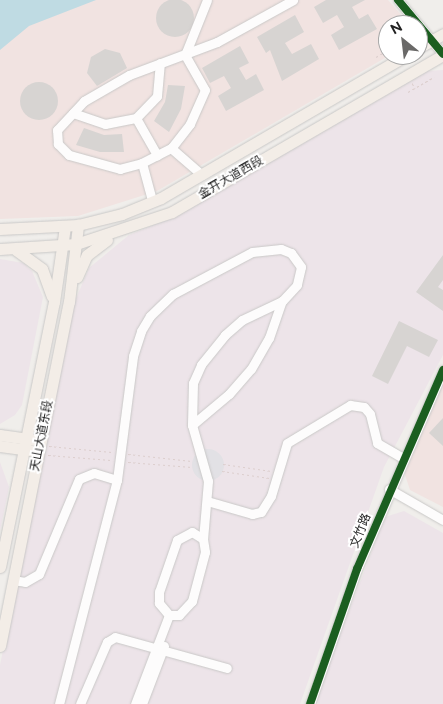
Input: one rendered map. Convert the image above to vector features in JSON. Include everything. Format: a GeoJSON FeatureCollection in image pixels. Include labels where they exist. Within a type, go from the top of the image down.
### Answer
{"type":"FeatureCollection","features":[{"type":"Feature","properties":{"kind":"main road"},"geometry":{"type":"LineString","coordinates":[[428,42],[443,34]]}},
{"type":"Feature","properties":{"kind":"main road","name":"金开大道西段"},"geometry":{"type":"LineString","coordinates":[[0,249],[76,244],[127,230],[172,212],[443,54]]}},
{"type":"Feature","properties":{"kind":"main road","name":"金开大道西段"},"geometry":{"type":"LineString","coordinates":[[0,229],[78,225],[152,201],[202,175],[390,65]]}},
{"type":"Feature","properties":{"kind":"main road","name":"天山大道东段"},"geometry":{"type":"LineString","coordinates":[[0,646],[42,448],[69,302],[78,225]]}},
{"type":"Feature","properties":{"kind":"main road","name":"天山大道东段"},"geometry":{"type":"LineString","coordinates":[[0,567],[54,302],[65,227]]}},
{"type":"Feature","properties":{"kind":"main road"},"geometry":{"type":"LineString","coordinates":[[69,302],[87,255],[127,230]]}},
{"type":"Feature","properties":{"kind":"main road"},"geometry":{"type":"LineString","coordinates":[[15,249],[30,256],[42,269],[54,302]]}},
{"type":"Feature","properties":{"kind":"main road"},"geometry":{"type":"LineString","coordinates":[[0,435],[42,448]]}},
{"type":"Feature","properties":{"kind":"main road"},"geometry":{"type":"LineString","coordinates":[[0,446],[26,444]]}},
{"type":"Feature","properties":{"kind":"street"},"geometry":{"type":"LineString","coordinates":[[185,55],[207,0]]}},
{"type":"Feature","properties":{"kind":"street"},"geometry":{"type":"LineString","coordinates":[[185,55],[205,90],[190,124],[171,148],[142,163],[120,169],[91,164],[68,155],[58,144],[57,130],[84,101],[129,74],[185,55],[294,0]]}},
{"type":"Feature","properties":{"kind":"street"},"geometry":{"type":"LineString","coordinates":[[398,0],[443,54]]}},
{"type":"Feature","properties":{"kind":"street"},"geometry":{"type":"LineString","coordinates":[[73,113],[105,124],[136,118],[157,96],[160,63]]}},
{"type":"Feature","properties":{"kind":"street"},"geometry":{"type":"LineString","coordinates":[[136,118],[157,155]]}},
{"type":"Feature","properties":{"kind":"street"},"geometry":{"type":"LineString","coordinates":[[171,148],[202,175]]}},
{"type":"Feature","properties":{"kind":"street"},"geometry":{"type":"LineString","coordinates":[[142,163],[152,201]]}},
{"type":"Feature","properties":{"kind":"street"},"geometry":{"type":"LineString","coordinates":[[59,704],[117,480],[133,356],[141,331],[161,303],[266,248],[291,253],[301,267],[297,285],[282,301],[242,320],[213,348],[193,383],[192,425],[208,481],[203,539],[205,552],[192,602],[171,616],[142,704]]}},
{"type":"Feature","properties":{"kind":"street"},"geometry":{"type":"LineString","coordinates":[[192,425],[229,394],[252,368],[269,338],[282,301]]}},
{"type":"Feature","properties":{"kind":"street","name":"文竹路"},"geometry":{"type":"LineString","coordinates":[[310,704],[313,686],[390,489],[443,370]]}},
{"type":"Feature","properties":{"kind":"street"},"geometry":{"type":"LineString","coordinates":[[207,501],[252,514],[261,512],[278,475],[287,443],[293,436],[357,404],[370,414],[377,443],[403,458]]}},
{"type":"Feature","properties":{"kind":"street"},"geometry":{"type":"LineString","coordinates":[[13,580],[25,582],[39,574],[78,478],[94,473],[117,480]]}},
{"type":"Feature","properties":{"kind":"street"},"geometry":{"type":"LineString","coordinates":[[390,489],[443,520]]}},
{"type":"Feature","properties":{"kind":"street"},"geometry":{"type":"LineString","coordinates":[[171,616],[158,597],[174,546],[186,533],[197,534],[203,539]]}},
{"type":"Feature","properties":{"kind":"street"},"geometry":{"type":"LineString","coordinates":[[80,704],[110,638],[160,649],[227,668]]}},
{"type":"Feature","properties":{"kind":"street"},"geometry":{"type":"LineString","coordinates":[[135,704],[160,649]]}},
{"type":"Feature","properties":{"kind":"path"},"geometry":{"type":"LineString","coordinates":[[408,92],[434,77]]}},
{"type":"Feature","properties":{"kind":"path"},"geometry":{"type":"LineString","coordinates":[[42,448],[113,452]]}},
{"type":"Feature","properties":{"kind":"path"},"geometry":{"type":"LineString","coordinates":[[42,448],[112,460]]}},
{"type":"Feature","properties":{"kind":"path"},"geometry":{"type":"LineString","coordinates":[[129,454],[192,461]]}},
{"type":"Feature","properties":{"kind":"path"},"geometry":{"type":"LineString","coordinates":[[129,462],[192,467]]}},
{"type":"Feature","properties":{"kind":"path"},"geometry":{"type":"LineString","coordinates":[[223,464],[278,475]]}},
{"type":"Feature","properties":{"kind":"path"},"geometry":{"type":"LineString","coordinates":[[222,471],[278,475]]}},
{"type":"Feature","properties":{"kind":"shaded area"},"geometry":{"type":"Polygon","coordinates":[[[0,0],[388,0],[401,15],[378,15],[378,62],[157,191],[78,216],[0,219],[0,0]]]}},
{"type":"Feature","properties":{"kind":"shaded area"},"geometry":{"type":"Polygon","coordinates":[[[443,70],[443,355],[384,467],[300,704],[0,704],[0,665],[74,303],[89,268],[129,235],[173,217],[427,71],[443,70]]]}},
{"type":"Feature","properties":{"kind":"shaded area"},"geometry":{"type":"Polygon","coordinates":[[[0,259],[23,263],[32,271],[43,297],[22,405],[15,415],[0,424],[0,259]]]}},
{"type":"Feature","properties":{"kind":"shaded area"},"geometry":{"type":"Polygon","coordinates":[[[443,378],[443,507],[410,490],[404,472],[443,378]]]}},
{"type":"Feature","properties":{"kind":"shaded area"},"geometry":{"type":"Polygon","coordinates":[[[208,449],[214,450],[219,454],[223,459],[223,471],[219,476],[214,480],[208,481],[202,480],[197,476],[193,471],[192,465],[193,459],[197,454],[202,450],[208,449]]]}},
{"type":"Feature","properties":{"kind":"shaded area"},"geometry":{"type":"Polygon","coordinates":[[[0,462],[9,487],[0,531],[0,462]]]}},
{"type":"Feature","properties":{"kind":"shaded area"},"geometry":{"type":"Polygon","coordinates":[[[404,511],[443,533],[443,704],[318,704],[320,687],[385,517],[404,511]]]}},
{"type":"Feature","properties":{"kind":"water"},"geometry":{"type":"Polygon","coordinates":[[[0,0],[96,0],[29,26],[0,50],[0,0]]]}},
{"type":"Feature","properties":{"kind":"building"},"geometry":{"type":"Polygon","coordinates":[[[175,-1],[188,5],[194,18],[188,31],[175,37],[162,31],[156,18],[162,5],[175,-1]]]}},
{"type":"Feature","properties":{"kind":"building"},"geometry":{"type":"Polygon","coordinates":[[[326,0],[365,0],[352,7],[359,19],[368,14],[377,29],[339,50],[331,35],[344,27],[337,15],[323,23],[314,7],[326,0]]]}},
{"type":"Feature","properties":{"kind":"building"},"geometry":{"type":"Polygon","coordinates":[[[295,15],[304,32],[285,43],[292,54],[311,44],[319,59],[282,81],[270,50],[266,53],[257,37],[295,15]]]}},
{"type":"Feature","properties":{"kind":"building"},"geometry":{"type":"Polygon","coordinates":[[[240,46],[249,63],[239,68],[246,80],[256,74],[264,90],[226,111],[218,96],[231,88],[224,76],[210,83],[202,68],[240,46]]]}},
{"type":"Feature","properties":{"kind":"building"},"geometry":{"type":"Polygon","coordinates":[[[105,49],[120,53],[127,68],[97,86],[87,73],[91,57],[105,49]]]}},
{"type":"Feature","properties":{"kind":"building"},"geometry":{"type":"Polygon","coordinates":[[[39,82],[53,87],[58,101],[53,115],[39,120],[25,115],[20,101],[25,87],[39,82]]]}},
{"type":"Feature","properties":{"kind":"building"},"geometry":{"type":"Polygon","coordinates":[[[168,85],[185,86],[181,109],[169,132],[154,121],[165,102],[168,85]]]}},
{"type":"Feature","properties":{"kind":"building"},"geometry":{"type":"Polygon","coordinates":[[[84,128],[104,135],[122,134],[124,152],[100,152],[76,145],[84,128]]]}},
{"type":"Feature","properties":{"kind":"building"},"geometry":{"type":"Polygon","coordinates":[[[443,255],[443,280],[438,287],[443,290],[443,311],[416,292],[443,255]]]}},
{"type":"Feature","properties":{"kind":"building"},"geometry":{"type":"Polygon","coordinates":[[[399,321],[438,340],[429,357],[407,346],[388,384],[372,376],[399,321]]]}},
{"type":"Feature","properties":{"kind":"building"},"geometry":{"type":"Polygon","coordinates":[[[443,418],[443,446],[429,433],[443,418]]]}},
{"type":"Feature","properties":{"kind":"cycle path"},"geometry":{"type":"LineString","coordinates":[[398,0],[443,54]]}},
{"type":"Feature","properties":{"kind":"cycle path"},"geometry":{"type":"LineString","coordinates":[[310,704],[357,569],[443,370]]}}]}
